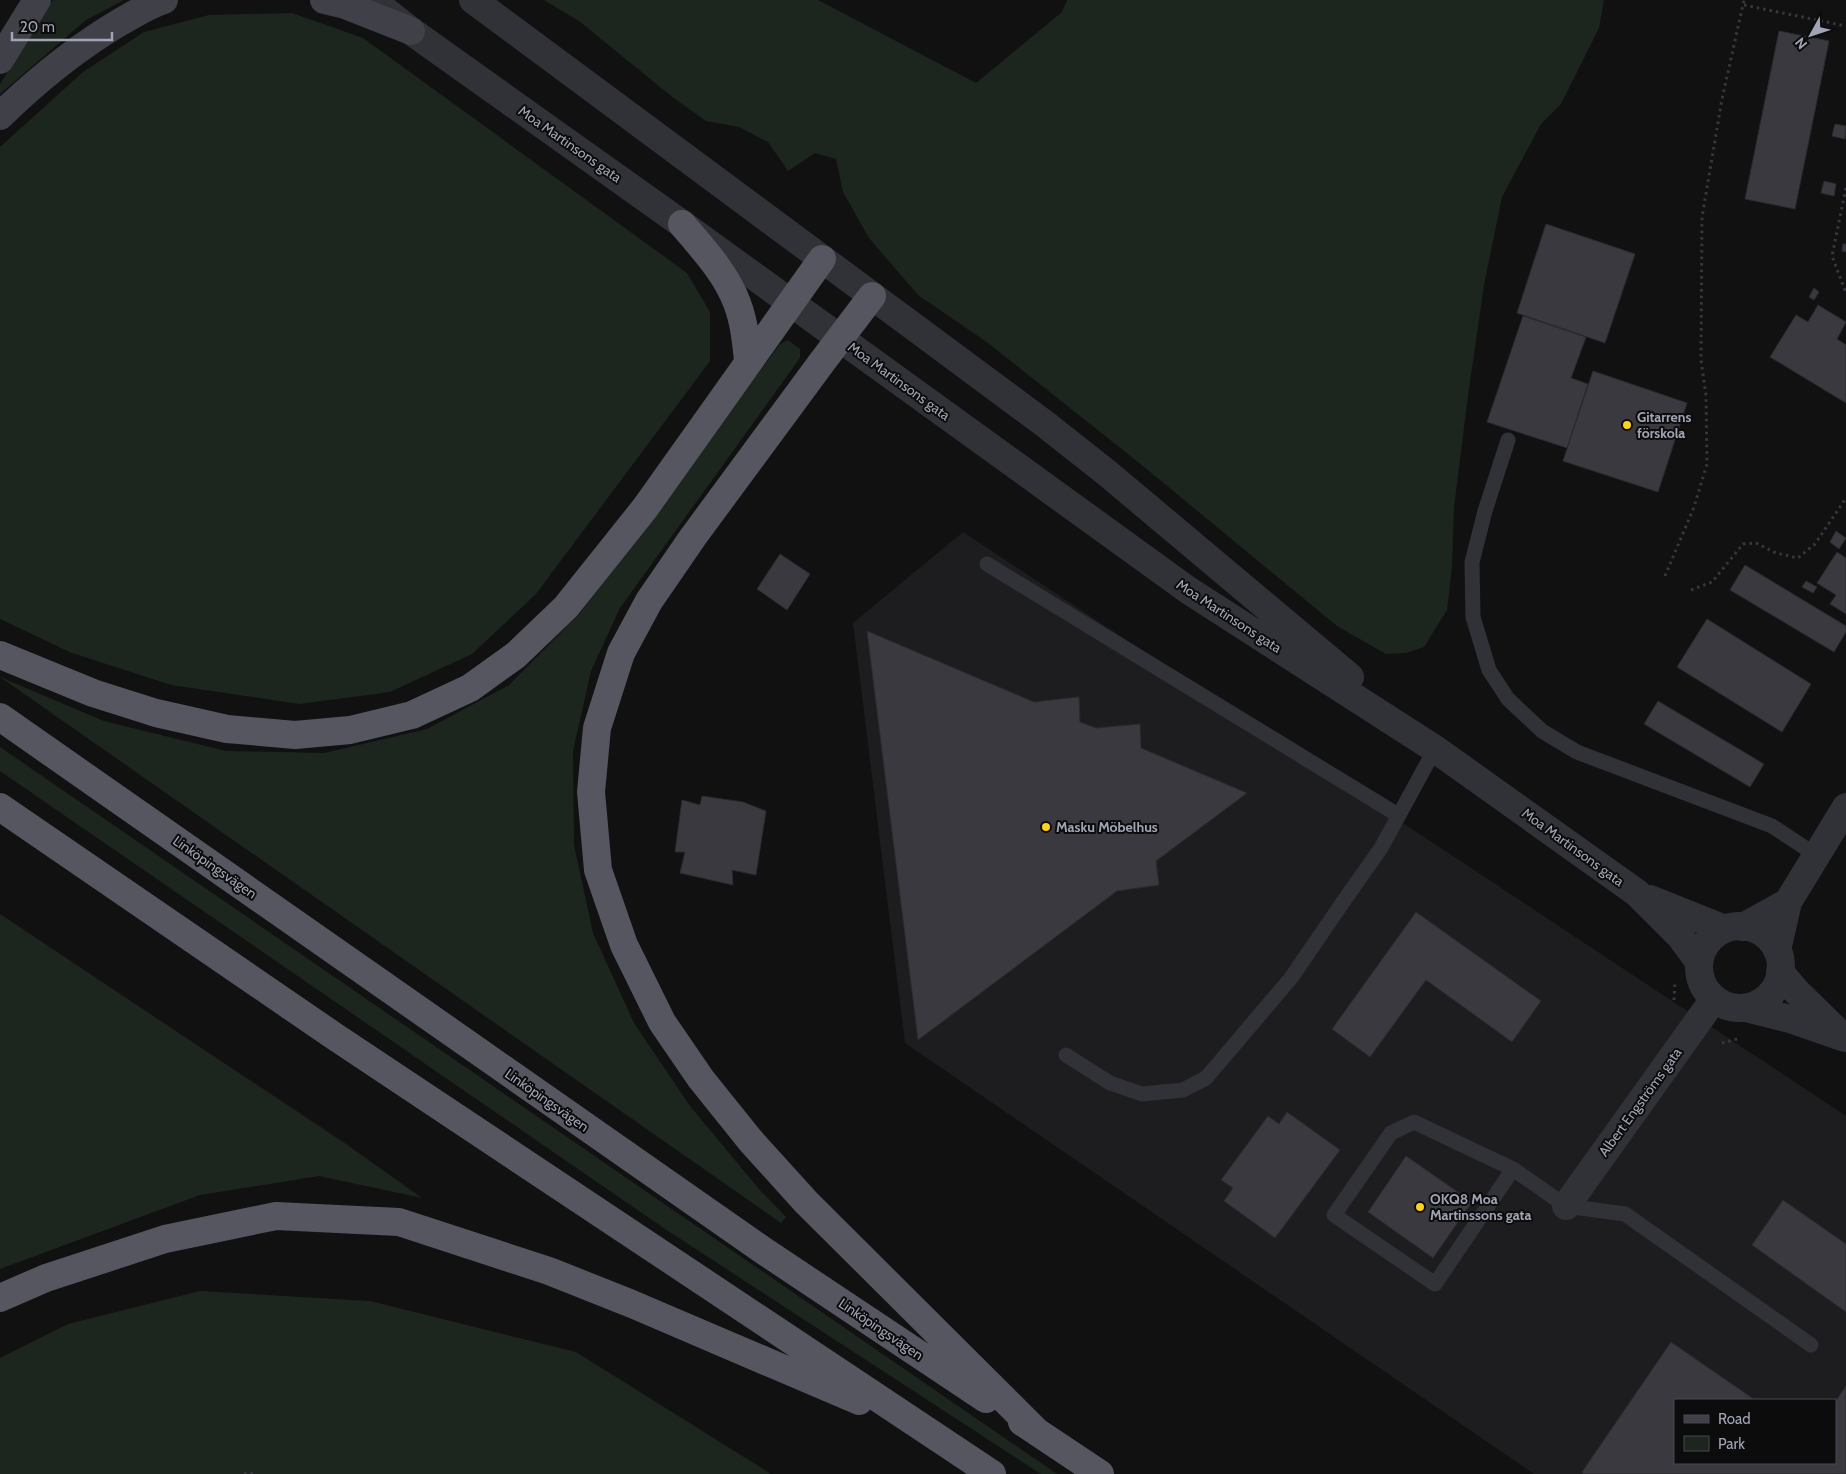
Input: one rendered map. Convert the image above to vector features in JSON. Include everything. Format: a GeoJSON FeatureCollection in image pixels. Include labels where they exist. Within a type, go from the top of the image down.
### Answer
{"type":"FeatureCollection","features":[{"type":"Feature","properties":{"kind":"highway"},"geometry":{"type":"LineString","coordinates":[[682,224],[722,275],[737,302],[744,327],[748,360]]}},
{"type":"Feature","properties":{"kind":"highway"},"geometry":{"type":"LineString","coordinates":[[0,654],[93,693],[156,713],[227,729],[295,734],[350,730],[412,715],[470,688],[516,655],[566,607],[645,508],[822,258]]}},
{"type":"Feature","properties":{"kind":"highway"},"geometry":{"type":"LineString","coordinates":[[872,296],[693,537],[650,601],[621,653],[597,728],[591,792],[598,870],[624,945],[662,1022],[701,1079],[750,1140],[806,1202],[1037,1432]]}},
{"type":"Feature","properties":{"kind":"highway","name":"Linköpingsvägen"},"geometry":{"type":"LineString","coordinates":[[0,717],[764,1251],[1100,1474]]}},
{"type":"Feature","properties":{"kind":"highway"},"geometry":{"type":"LineString","coordinates":[[0,807],[334,1036],[992,1474]]}},
{"type":"Feature","properties":{"kind":"highway"},"geometry":{"type":"LineString","coordinates":[[0,1298],[46,1278],[165,1239],[276,1216],[399,1222],[549,1271],[632,1304],[922,1428]]}},
{"type":"Feature","properties":{"kind":"main road"},"geometry":{"type":"LineString","coordinates":[[0,60],[37,0]]}},
{"type":"Feature","properties":{"kind":"main road"},"geometry":{"type":"LineString","coordinates":[[0,116],[34,83],[96,37],[152,4],[164,0]]}},
{"type":"Feature","properties":{"kind":"main road"},"geometry":{"type":"LineString","coordinates":[[324,0],[345,5],[411,31]]}},
{"type":"Feature","properties":{"kind":"street","name":"Moa Martinsons gata"},"geometry":{"type":"LineString","coordinates":[[372,0],[411,31],[791,302],[1188,590],[1435,748],[1637,893],[1680,936],[1699,962]]}},
{"type":"Feature","properties":{"kind":"street","name":"Moa Martinsons gata"},"geometry":{"type":"LineString","coordinates":[[473,0],[1045,424],[1107,473],[1435,748]]}},
{"type":"Feature","properties":{"kind":"street"},"geometry":{"type":"LineString","coordinates":[[1746,1008],[1765,999],[1778,982],[1779,961],[1788,902],[1846,807]]}},
{"type":"Feature","properties":{"kind":"street","name":"Moa Martinsons gata"},"geometry":{"type":"LineString","coordinates":[[1637,893],[1734,928]]}},
{"type":"Feature","properties":{"kind":"street"},"geometry":{"type":"LineString","coordinates":[[1788,902],[1734,928],[1715,934],[1707,942],[1699,962],[1702,982],[1707,992],[1724,1005],[1746,1008],[1790,1019],[1846,1038]]}},
{"type":"Feature","properties":{"kind":"street"},"geometry":{"type":"LineString","coordinates":[[1734,928],[1754,929],[1764,934],[1771,941],[1794,990],[1846,1038]]}},
{"type":"Feature","properties":{"kind":"street","name":"Albert Engströms gata"},"geometry":{"type":"LineString","coordinates":[[1566,1206],[1714,999]]}},
{"type":"Feature","properties":{"kind":"lane"},"geometry":{"type":"LineString","coordinates":[[1508,440],[1485,511],[1472,562],[1473,617],[1489,670],[1508,699],[1542,731],[1576,752],[1772,826],[1816,855]]}},
{"type":"Feature","properties":{"kind":"lane"},"geometry":{"type":"LineString","coordinates":[[987,564],[1398,815]]}},
{"type":"Feature","properties":{"kind":"lane"},"geometry":{"type":"LineString","coordinates":[[1066,1055],[1110,1083],[1142,1094],[1183,1090],[1206,1078],[1290,978],[1380,848],[1435,748]]}},
{"type":"Feature","properties":{"kind":"lane"},"geometry":{"type":"LineString","coordinates":[[1513,1169],[1435,1284],[1334,1215],[1391,1133],[1414,1122],[1513,1169],[1566,1206],[1625,1214],[1811,1345]]}},
{"type":"Feature","properties":{"kind":"path"},"geometry":{"type":"LineString","coordinates":[[1665,576],[1694,507],[1707,464],[1706,396],[1701,360],[1702,217],[1722,99],[1744,0]]}},
{"type":"Feature","properties":{"kind":"path"},"geometry":{"type":"LineString","coordinates":[[1744,5],[1846,26]]}},
{"type":"Feature","properties":{"kind":"path"},"geometry":{"type":"LineString","coordinates":[[1846,188],[1832,256],[1846,293]]}},
{"type":"Feature","properties":{"kind":"path"},"geometry":{"type":"LineString","coordinates":[[1691,590],[1712,582],[1743,544],[1756,543],[1776,553],[1798,558],[1815,544],[1846,498]]}},
{"type":"Feature","properties":{"kind":"path"},"geometry":{"type":"LineString","coordinates":[[244,1474],[255,1474]]}},
{"type":"Feature","properties":{"kind":"shaded area"},"geometry":{"type":"Polygon","coordinates":[[[963,532],[1846,1116],[1846,1474],[1534,1474],[905,1043],[853,623],[963,532]]]}},
{"type":"Feature","properties":{"kind":"green space"},"geometry":{"type":"Polygon","coordinates":[[[53,0],[124,0],[86,20],[0,94],[0,84],[53,0]]]}},
{"type":"Feature","properties":{"kind":"green space"},"geometry":{"type":"Polygon","coordinates":[[[544,0],[818,0],[976,83],[1062,12],[1067,0],[1604,0],[1599,28],[1561,104],[1541,124],[1502,197],[1484,285],[1468,396],[1454,507],[1452,567],[1447,610],[1424,647],[1406,653],[1386,654],[1337,626],[1138,462],[988,343],[918,295],[869,238],[843,192],[836,159],[815,153],[788,171],[768,142],[739,127],[706,121],[671,96],[579,21],[544,0]]]}},
{"type":"Feature","properties":{"kind":"green space"},"geometry":{"type":"Polygon","coordinates":[[[292,13],[363,38],[687,273],[710,312],[710,361],[536,594],[472,654],[390,692],[299,704],[171,685],[72,653],[0,619],[0,147],[83,72],[144,32],[209,15],[292,13]]]}},
{"type":"Feature","properties":{"kind":"green space"},"geometry":{"type":"Polygon","coordinates":[[[788,340],[800,349],[800,358],[620,608],[591,671],[573,751],[574,845],[593,933],[634,1023],[690,1106],[759,1189],[786,1217],[781,1223],[0,677],[104,721],[226,751],[324,753],[427,729],[509,685],[580,613],[780,344],[788,340]]]}},
{"type":"Feature","properties":{"kind":"green space"},"geometry":{"type":"Polygon","coordinates":[[[0,747],[1057,1474],[1041,1474],[668,1231],[0,771],[0,747]]]}},
{"type":"Feature","properties":{"kind":"green space"},"geometry":{"type":"Polygon","coordinates":[[[0,914],[346,1144],[422,1198],[319,1176],[200,1195],[0,1269],[0,914]]]}},
{"type":"Feature","properties":{"kind":"green space"},"geometry":{"type":"Polygon","coordinates":[[[200,1291],[370,1301],[576,1352],[771,1474],[0,1474],[0,1358],[68,1324],[200,1291]]]}},
{"type":"Feature","properties":{"kind":"building"},"geometry":{"type":"Polygon","coordinates":[[[1779,31],[1829,41],[1795,209],[1745,199],[1779,31]]]}},
{"type":"Feature","properties":{"kind":"building"},"geometry":{"type":"Polygon","coordinates":[[[1835,124],[1846,126],[1845,139],[1832,136],[1835,124]]]}},
{"type":"Feature","properties":{"kind":"building"},"geometry":{"type":"Polygon","coordinates":[[[1824,181],[1836,184],[1834,196],[1821,193],[1824,181]]]}},
{"type":"Feature","properties":{"kind":"building"},"geometry":{"type":"Polygon","coordinates":[[[1546,224],[1635,254],[1605,343],[1517,313],[1546,224]]]}},
{"type":"Feature","properties":{"kind":"building"},"geometry":{"type":"Polygon","coordinates":[[[1843,244],[1846,244],[1846,252],[1842,251],[1843,244]]]}},
{"type":"Feature","properties":{"kind":"building"},"geometry":{"type":"Polygon","coordinates":[[[1814,288],[1819,292],[1814,300],[1809,297],[1814,288]]]}},
{"type":"Feature","properties":{"kind":"building"},"geometry":{"type":"Polygon","coordinates":[[[1818,305],[1846,322],[1837,339],[1846,345],[1846,403],[1770,357],[1796,315],[1808,322],[1818,305]]]}},
{"type":"Feature","properties":{"kind":"building"},"geometry":{"type":"Polygon","coordinates":[[[1523,316],[1586,337],[1571,378],[1588,384],[1567,448],[1487,422],[1523,316]]]}},
{"type":"Feature","properties":{"kind":"building","name":"Gitarrens förskola"},"geometry":{"type":"Polygon","coordinates":[[[1593,371],[1687,403],[1658,492],[1563,461],[1593,371]]]}},
{"type":"Feature","properties":{"kind":"building"},"geometry":{"type":"Polygon","coordinates":[[[1836,531],[1846,538],[1839,549],[1830,542],[1836,531]]]}},
{"type":"Feature","properties":{"kind":"building"},"geometry":{"type":"Polygon","coordinates":[[[1837,552],[1846,558],[1846,614],[1830,604],[1836,595],[1817,583],[1837,552]]]}},
{"type":"Feature","properties":{"kind":"building"},"geometry":{"type":"Polygon","coordinates":[[[780,554],[810,574],[787,610],[757,589],[780,554]]]}},
{"type":"Feature","properties":{"kind":"building"},"geometry":{"type":"Polygon","coordinates":[[[1745,565],[1846,626],[1846,632],[1834,652],[1730,590],[1745,565]]]}},
{"type":"Feature","properties":{"kind":"building"},"geometry":{"type":"Polygon","coordinates":[[[1806,581],[1817,587],[1813,593],[1802,587],[1806,581]]]}},
{"type":"Feature","properties":{"kind":"building"},"geometry":{"type":"Polygon","coordinates":[[[1707,619],[1811,684],[1782,732],[1677,667],[1707,619]]]}},
{"type":"Feature","properties":{"kind":"building","name":"Masku Möbelhus"},"geometry":{"type":"Polygon","coordinates":[[[867,631],[1034,702],[1079,697],[1080,722],[1096,728],[1140,724],[1141,748],[1247,793],[1156,861],[1159,885],[1117,891],[918,1040],[867,631]]]}},
{"type":"Feature","properties":{"kind":"building"},"geometry":{"type":"Polygon","coordinates":[[[1658,701],[1764,764],[1750,787],[1644,724],[1658,701]]]}},
{"type":"Feature","properties":{"kind":"building"},"geometry":{"type":"Polygon","coordinates":[[[702,796],[743,802],[766,811],[756,875],[732,870],[733,885],[680,873],[685,852],[675,852],[682,800],[700,805],[702,796]]]}},
{"type":"Feature","properties":{"kind":"building"},"geometry":{"type":"Polygon","coordinates":[[[1416,912],[1541,1001],[1512,1042],[1426,980],[1370,1057],[1332,1029],[1416,912]]]}},
{"type":"Feature","properties":{"kind":"building"},"geometry":{"type":"Polygon","coordinates":[[[1287,1112],[1340,1150],[1275,1238],[1224,1201],[1233,1188],[1221,1180],[1268,1116],[1279,1124],[1287,1112]]]}},
{"type":"Feature","properties":{"kind":"building","name":"OKQ8 Moa Martinssons gata"},"geometry":{"type":"Polygon","coordinates":[[[1406,1156],[1472,1202],[1433,1258],[1368,1212],[1406,1156]]]}},
{"type":"Feature","properties":{"kind":"building"},"geometry":{"type":"Polygon","coordinates":[[[1783,1200],[1846,1244],[1846,1312],[1752,1245],[1783,1200]]]}},
{"type":"Feature","properties":{"kind":"building"},"geometry":{"type":"Polygon","coordinates":[[[1671,1342],[1754,1399],[1674,1399],[1674,1464],[1836,1464],[1836,1401],[1846,1386],[1846,1474],[1584,1474],[1582,1472],[1671,1342]]]}},
{"type":"Feature","properties":{"kind":"place","name":"Gitarrens förskola"},"geometry":{"type":"Point","coordinates":[1627,425]}},
{"type":"Feature","properties":{"kind":"place","name":"Masku Möbelhus"},"geometry":{"type":"Point","coordinates":[1046,827]}},
{"type":"Feature","properties":{"kind":"place","name":"OKQ8 Moa Martinssons gata"},"geometry":{"type":"Point","coordinates":[1420,1207]}}]}
